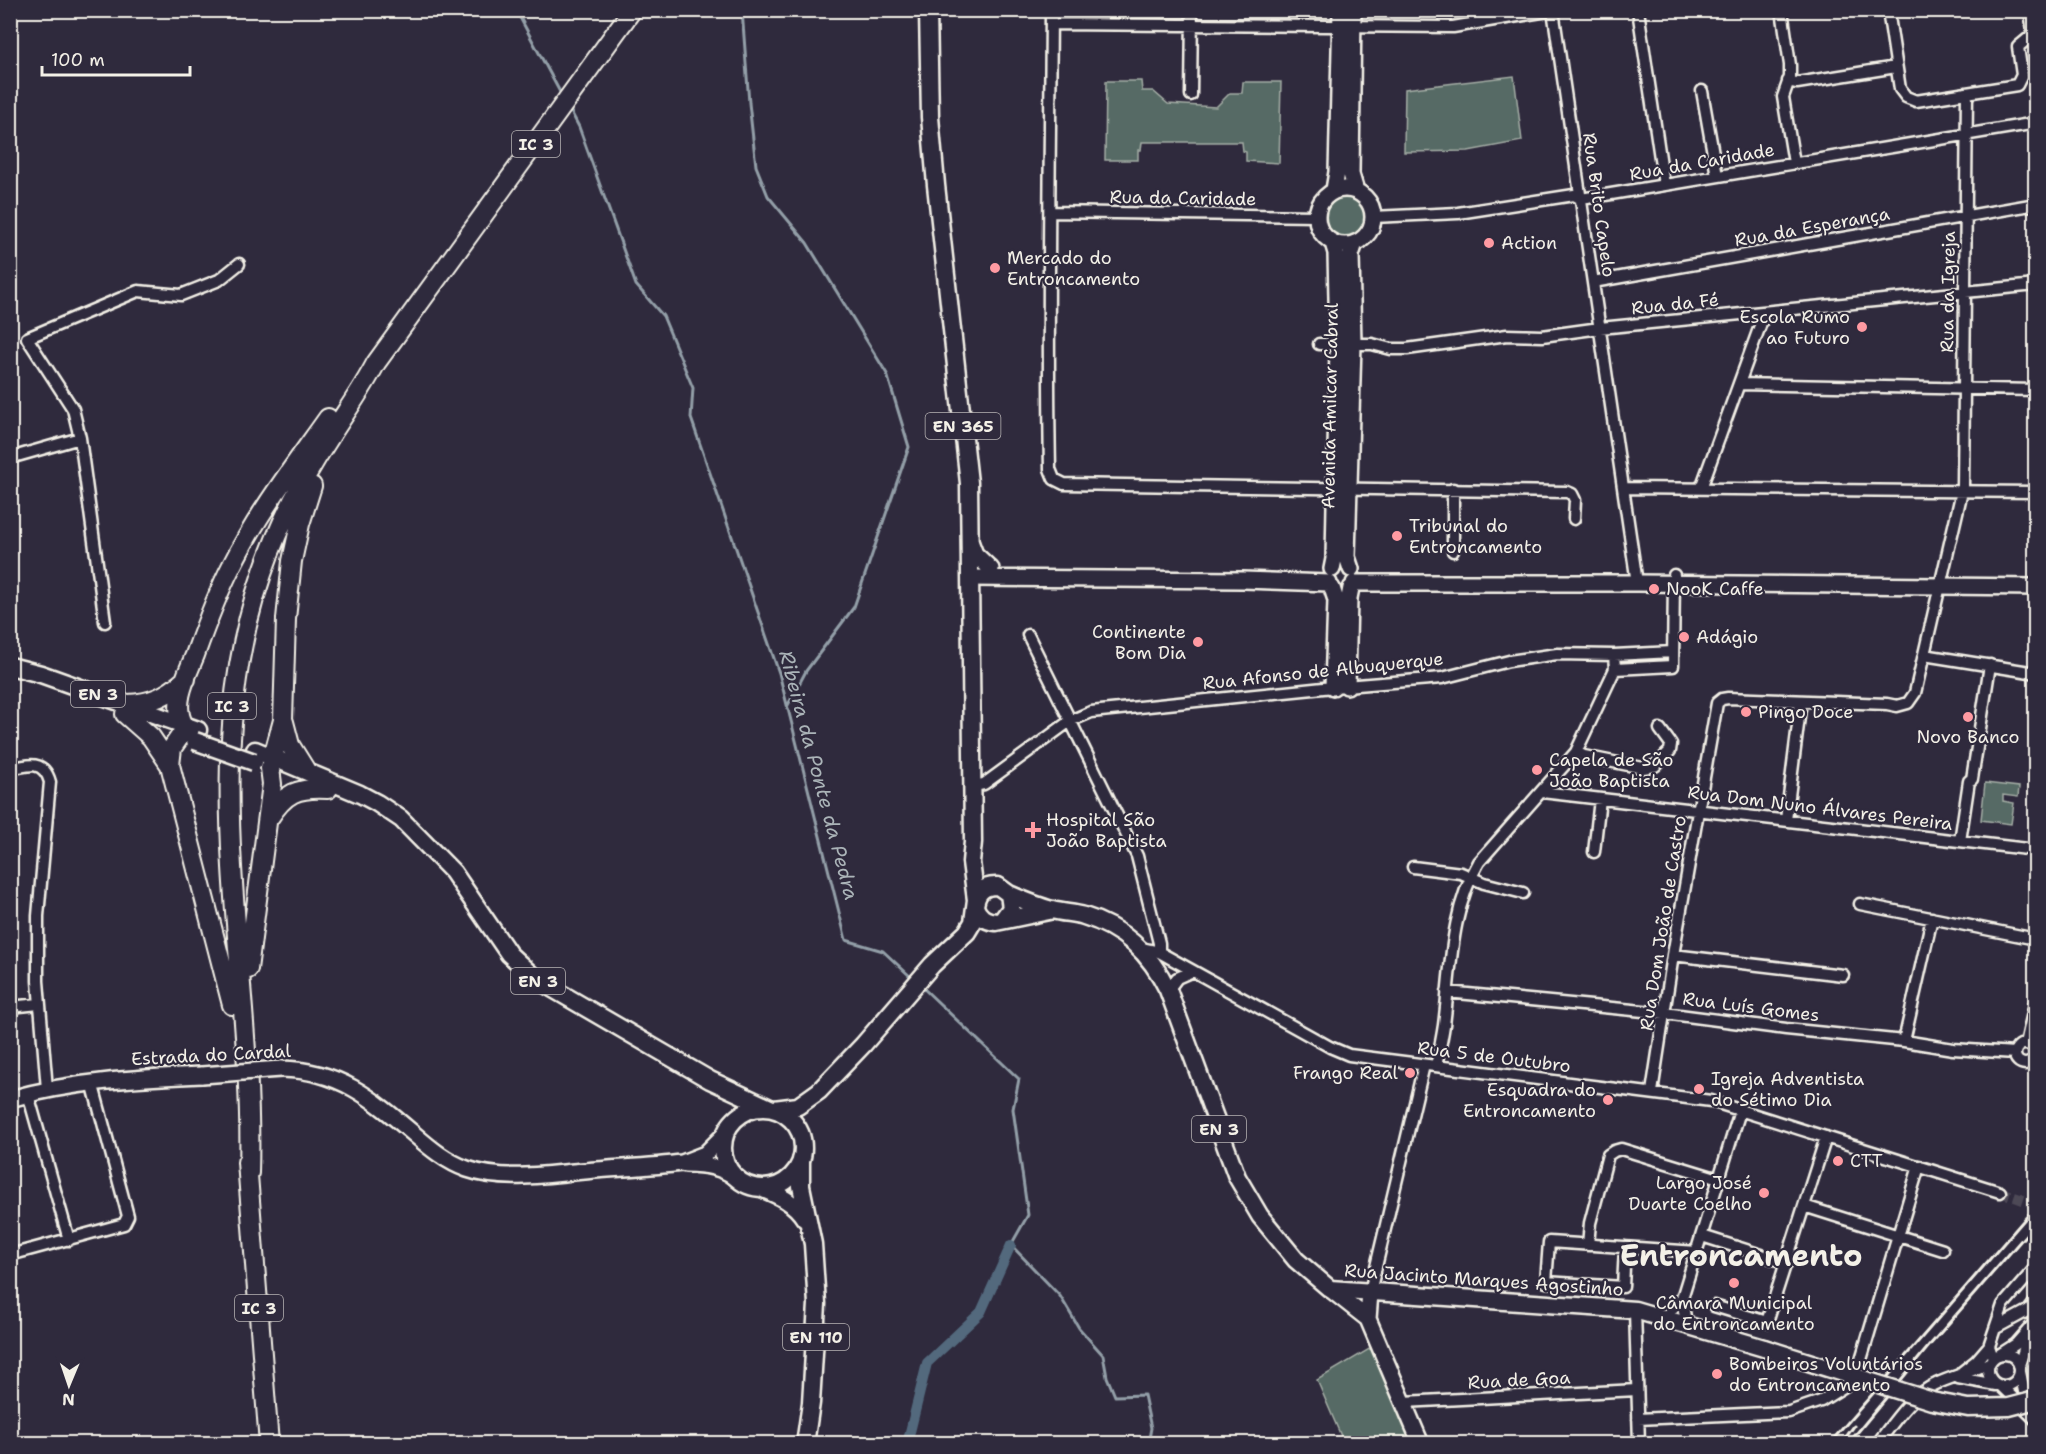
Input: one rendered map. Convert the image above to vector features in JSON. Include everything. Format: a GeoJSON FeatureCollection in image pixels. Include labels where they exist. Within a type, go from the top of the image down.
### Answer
{"type":"FeatureCollection","features":[{"type":"Feature","properties":{"kind":"highway","name":"IC 3"},"geometry":{"type":"LineString","coordinates":[[269,1443],[249,1173],[243,1139],[237,943],[228,804],[234,687],[250,609],[270,552],[299,489],[376,363],[632,10]]}},
{"type":"Feature","properties":{"kind":"highway","name":"IC 3"},"geometry":{"type":"LineString","coordinates":[[238,1010],[220,815],[220,758],[226,680],[235,636],[256,565],[275,519],[318,432],[355,380],[376,363]]}},
{"type":"Feature","properties":{"kind":"highway"},"geometry":{"type":"LineString","coordinates":[[305,770],[290,745],[283,720],[286,619],[295,542],[309,494],[342,419]]}},
{"type":"Feature","properties":{"kind":"highway"},"geometry":{"type":"LineString","coordinates":[[170,765],[172,748],[189,733],[180,719],[178,709],[186,679],[214,604],[232,565],[266,508],[318,432]]}},
{"type":"Feature","properties":{"kind":"highway"},"geometry":{"type":"LineString","coordinates":[[186,679],[176,689],[159,699],[126,709],[151,736],[170,765],[238,1010]]}},
{"type":"Feature","properties":{"kind":"highway"},"geometry":{"type":"LineString","coordinates":[[238,1010],[250,945],[272,784],[263,759],[283,720]]}},
{"type":"Feature","properties":{"kind":"highway"},"geometry":{"type":"LineString","coordinates":[[268,820],[279,803],[292,793],[308,789],[328,789]]}},
{"type":"Feature","properties":{"kind":"main road","name":"EN 365"},"geometry":{"type":"LineString","coordinates":[[928,10],[930,117],[969,483],[973,786],[971,862],[975,903]]}},
{"type":"Feature","properties":{"kind":"main road","name":"EN 3"},"geometry":{"type":"LineString","coordinates":[[10,669],[263,759],[305,770],[377,803],[400,819],[453,872],[509,954],[527,973],[552,990],[710,1080],[784,1114],[793,1121],[802,1141]]}},
{"type":"Feature","properties":{"kind":"main road","name":"EN 3"},"geometry":{"type":"LineString","coordinates":[[263,759],[412,830]]}},
{"type":"Feature","properties":{"kind":"main road","name":"EN 365"},"geometry":{"type":"LineString","coordinates":[[973,842],[984,870],[1003,890]]}},
{"type":"Feature","properties":{"kind":"main road"},"geometry":{"type":"LineString","coordinates":[[984,888],[1003,890],[1011,908],[1000,920],[983,919],[975,903],[984,888]]}},
{"type":"Feature","properties":{"kind":"main road","name":"EN 3"},"geometry":{"type":"LineString","coordinates":[[1003,890],[1054,911],[1085,916],[1114,929],[1141,948],[1156,967],[1168,990],[1237,1177],[1260,1216],[1296,1260],[1330,1288]]}},
{"type":"Feature","properties":{"kind":"main road","name":"EN 3"},"geometry":{"type":"LineString","coordinates":[[726,1131],[737,1117],[748,1110],[798,1106],[819,1091],[863,1046],[903,998],[967,932],[973,922],[975,903]]}},
{"type":"Feature","properties":{"kind":"main road","name":"EN 3"},"geometry":{"type":"LineString","coordinates":[[934,968],[1000,920],[1054,911]]}},
{"type":"Feature","properties":{"kind":"main road","name":"EN 3"},"geometry":{"type":"LineString","coordinates":[[710,1080],[721,1089],[727,1101],[730,1116],[722,1146],[728,1168],[735,1177]]}},
{"type":"Feature","properties":{"kind":"main road","name":"EN 3"},"geometry":{"type":"LineString","coordinates":[[801,1160],[807,1114],[819,1091]]}},
{"type":"Feature","properties":{"kind":"main road"},"geometry":{"type":"LineString","coordinates":[[760,1188],[775,1186],[786,1181],[801,1160]]}},
{"type":"Feature","properties":{"kind":"main road"},"geometry":{"type":"LineString","coordinates":[[801,1160],[801,1186],[810,1231]]}},
{"type":"Feature","properties":{"kind":"main road"},"geometry":{"type":"LineString","coordinates":[[735,1177],[745,1184],[774,1193],[795,1206],[810,1231]]}},
{"type":"Feature","properties":{"kind":"main road","name":"EN 110"},"geometry":{"type":"LineString","coordinates":[[805,1443],[811,1403],[817,1322],[816,1283],[810,1231]]}},
{"type":"Feature","properties":{"kind":"main road","name":"Rua Jacinto Marques Agostinho"},"geometry":{"type":"LineString","coordinates":[[1330,1288],[1635,1310],[1665,1317],[1932,1401],[1968,1408],[2009,1407],[2033,1411]]}},
{"type":"Feature","properties":{"kind":"street"},"geometry":{"type":"LineString","coordinates":[[1051,10],[1047,341],[1050,469],[1054,479],[1064,484],[1567,492],[1572,494],[1575,500],[1574,519]]}},
{"type":"Feature","properties":{"kind":"street"},"geometry":{"type":"LineString","coordinates":[[1191,95],[1192,10]]}},
{"type":"Feature","properties":{"kind":"street"},"geometry":{"type":"LineString","coordinates":[[1341,10],[1347,27],[1351,174],[1356,190]]}},
{"type":"Feature","properties":{"kind":"street"},"geometry":{"type":"LineString","coordinates":[[1334,190],[1347,27],[1353,10]]}},
{"type":"Feature","properties":{"kind":"street"},"geometry":{"type":"LineString","coordinates":[[1638,10],[1664,185]]}},
{"type":"Feature","properties":{"kind":"street"},"geometry":{"type":"LineString","coordinates":[[1782,10],[1790,65],[1783,97],[1794,163]]}},
{"type":"Feature","properties":{"kind":"street"},"geometry":{"type":"LineString","coordinates":[[1888,10],[1900,89],[1906,97],[1921,101],[2013,87],[2019,82],[2022,75],[2018,47],[2033,38],[2030,10]]}},
{"type":"Feature","properties":{"kind":"street"},"geometry":{"type":"LineString","coordinates":[[1051,24],[1453,27],[1553,11]]}},
{"type":"Feature","properties":{"kind":"street","name":"Rua Brito Capelo"},"geometry":{"type":"LineString","coordinates":[[1553,11],[1637,579]]}},
{"type":"Feature","properties":{"kind":"street"},"geometry":{"type":"LineString","coordinates":[[1788,81],[1797,83],[1896,68]]}},
{"type":"Feature","properties":{"kind":"street"},"geometry":{"type":"LineString","coordinates":[[1702,91],[1717,176]]}},
{"type":"Feature","properties":{"kind":"street","name":"Rua da Igreja"},"geometry":{"type":"LineString","coordinates":[[1908,703],[1915,693],[1962,491],[1967,94]]}},
{"type":"Feature","properties":{"kind":"street","name":"Rua da Caridade"},"geometry":{"type":"LineString","coordinates":[[1373,217],[1458,213],[1574,195],[1581,199],[2036,123]]}},
{"type":"Feature","properties":{"kind":"street"},"geometry":{"type":"LineString","coordinates":[[1348,188],[1356,190],[1368,201],[1373,217],[1368,233],[1355,243],[1341,245],[1333,243],[1321,232],[1316,216],[1321,201],[1334,190],[1348,188]]}},
{"type":"Feature","properties":{"kind":"street","name":"Rua da Esperança"},"geometry":{"type":"LineString","coordinates":[[1593,282],[2036,204]]}},
{"type":"Feature","properties":{"kind":"street","name":"Rua da Caridade"},"geometry":{"type":"LineString","coordinates":[[1050,212],[1316,216]]}},
{"type":"Feature","properties":{"kind":"street","name":"Avenida Amilcar Cabral"},"geometry":{"type":"LineString","coordinates":[[1333,243],[1345,344]]}},
{"type":"Feature","properties":{"kind":"street","name":"Avenida Amilcar Cabral"},"geometry":{"type":"LineString","coordinates":[[1340,686],[1335,600],[1330,578],[1342,488],[1345,344],[1351,255],[1355,243]]}},
{"type":"Feature","properties":{"kind":"street"},"geometry":{"type":"LineString","coordinates":[[105,622],[80,438],[73,409],[27,338],[138,291],[181,296],[219,280],[239,264]]}},
{"type":"Feature","properties":{"kind":"street","name":"Rua da Fé"},"geometry":{"type":"LineString","coordinates":[[1319,344],[1372,344],[1391,350],[1407,349],[1507,334],[1542,336],[1600,328],[2036,285]]}},
{"type":"Feature","properties":{"kind":"street"},"geometry":{"type":"LineString","coordinates":[[1701,489],[1765,312]]}},
{"type":"Feature","properties":{"kind":"street"},"geometry":{"type":"LineString","coordinates":[[1739,384],[2036,390]]}},
{"type":"Feature","properties":{"kind":"street"},"geometry":{"type":"LineString","coordinates":[[10,458],[80,438]]}},
{"type":"Feature","properties":{"kind":"street","name":"Avenida Amilcar Cabral"},"geometry":{"type":"LineString","coordinates":[[1340,686],[1352,578],[1347,557],[1342,488]]}},
{"type":"Feature","properties":{"kind":"street"},"geometry":{"type":"LineString","coordinates":[[1624,488],[2036,492]]}},
{"type":"Feature","properties":{"kind":"street"},"geometry":{"type":"LineString","coordinates":[[1453,489],[1453,551]]}},
{"type":"Feature","properties":{"kind":"street"},"geometry":{"type":"LineString","coordinates":[[970,541],[975,554],[992,574]]}},
{"type":"Feature","properties":{"kind":"street"},"geometry":{"type":"LineString","coordinates":[[1330,578],[1339,565],[1352,578],[1940,582],[2036,587]]}},
{"type":"Feature","properties":{"kind":"street"},"geometry":{"type":"LineString","coordinates":[[970,573],[1232,580],[1330,578]]}},
{"type":"Feature","properties":{"kind":"street"},"geometry":{"type":"LineString","coordinates":[[972,599],[992,574]]}},
{"type":"Feature","properties":{"kind":"street"},"geometry":{"type":"LineString","coordinates":[[1330,578],[1339,591],[1352,578]]}},
{"type":"Feature","properties":{"kind":"street"},"geometry":{"type":"LineString","coordinates":[[1615,669],[1673,666],[1674,579]]}},
{"type":"Feature","properties":{"kind":"street"},"geometry":{"type":"LineString","coordinates":[[1940,582],[2036,579]]}},
{"type":"Feature","properties":{"kind":"street"},"geometry":{"type":"LineString","coordinates":[[1028,635],[1137,856],[1159,943],[1159,952]]}},
{"type":"Feature","properties":{"kind":"street","name":"Rua Afonso de Albuquerque"},"geometry":{"type":"LineString","coordinates":[[973,786],[984,784],[1070,721],[1091,711],[1442,678],[1509,661],[1557,654],[1614,655],[1673,652]]}},
{"type":"Feature","properties":{"kind":"street"},"geometry":{"type":"LineString","coordinates":[[1436,1066],[1444,1026],[1452,948],[1470,878],[1479,862],[1576,752],[1615,669],[1614,655]]}},
{"type":"Feature","properties":{"kind":"street"},"geometry":{"type":"LineString","coordinates":[[1924,655],[2036,673]]}},
{"type":"Feature","properties":{"kind":"street"},"geometry":{"type":"LineString","coordinates":[[1960,841],[1990,666]]}},
{"type":"Feature","properties":{"kind":"street","name":"Rua Dom João de Castro"},"geometry":{"type":"LineString","coordinates":[[1652,1092],[1673,955],[1717,703],[1725,698],[1897,706],[1908,703]]}},
{"type":"Feature","properties":{"kind":"street"},"geometry":{"type":"LineString","coordinates":[[1786,820],[1801,701]]}},
{"type":"Feature","properties":{"kind":"street"},"geometry":{"type":"LineString","coordinates":[[1576,752],[1584,756],[1643,768],[1655,766],[1670,752],[1671,744],[1660,729]]}},
{"type":"Feature","properties":{"kind":"street"},"geometry":{"type":"LineString","coordinates":[[10,769],[31,765],[43,768],[48,773],[50,782],[38,916],[39,1004],[47,1089]]}},
{"type":"Feature","properties":{"kind":"street","name":"Rua Dom Nuno Álvares Pereira"},"geometry":{"type":"LineString","coordinates":[[1542,792],[2036,850]]}},
{"type":"Feature","properties":{"kind":"street"},"geometry":{"type":"LineString","coordinates":[[1594,852],[1600,799]]}},
{"type":"Feature","properties":{"kind":"street"},"geometry":{"type":"LineString","coordinates":[[1413,867],[1461,873],[1470,878],[1523,892]]}},
{"type":"Feature","properties":{"kind":"street"},"geometry":{"type":"LineString","coordinates":[[1860,904],[2036,939]]}},
{"type":"Feature","properties":{"kind":"street"},"geometry":{"type":"LineString","coordinates":[[1904,1041],[1932,918]]}},
{"type":"Feature","properties":{"kind":"street","name":"Rua 5 de Outubro"},"geometry":{"type":"LineString","coordinates":[[1141,948],[1159,952],[1330,1047],[1349,1055],[1711,1101],[2000,1192]]}},
{"type":"Feature","properties":{"kind":"street"},"geometry":{"type":"LineString","coordinates":[[1673,955],[1843,975]]}},
{"type":"Feature","properties":{"kind":"street"},"geometry":{"type":"LineString","coordinates":[[1168,990],[1177,978],[1193,971]]}},
{"type":"Feature","properties":{"kind":"street","name":"Rua Luís Gomes"},"geometry":{"type":"LineString","coordinates":[[1447,992],[1664,1013],[1904,1041],[1953,1049],[2015,1053]]}},
{"type":"Feature","properties":{"kind":"street"},"geometry":{"type":"LineString","coordinates":[[2026,1044],[2036,999]]}},
{"type":"Feature","properties":{"kind":"street"},"geometry":{"type":"LineString","coordinates":[[10,1007],[39,1004]]}},
{"type":"Feature","properties":{"kind":"street"},"geometry":{"type":"LineString","coordinates":[[2026,1044],[2035,1052],[2034,1064],[2017,1061],[2015,1053],[2019,1047],[2026,1044]]}},
{"type":"Feature","properties":{"kind":"street"},"geometry":{"type":"LineString","coordinates":[[1368,1319],[1370,1292],[1424,1065]]}},
{"type":"Feature","properties":{"kind":"street","name":"Estrada do Cardal"},"geometry":{"type":"LineString","coordinates":[[10,1099],[47,1089],[92,1082],[281,1069],[316,1073],[350,1086],[377,1103],[431,1149],[457,1165],[478,1173],[530,1175],[673,1164]]}},
{"type":"Feature","properties":{"kind":"street"},"geometry":{"type":"LineString","coordinates":[[10,1256],[124,1224],[128,1216],[92,1082]]}},
{"type":"Feature","properties":{"kind":"street"},"geometry":{"type":"LineString","coordinates":[[28,1094],[69,1240]]}},
{"type":"Feature","properties":{"kind":"street"},"geometry":{"type":"LineString","coordinates":[[1665,1317],[1682,1298],[1740,1111]]}},
{"type":"Feature","properties":{"kind":"street"},"geometry":{"type":"LineString","coordinates":[[673,1164],[690,1161],[705,1154],[726,1131]]}},
{"type":"Feature","properties":{"kind":"street"},"geometry":{"type":"LineString","coordinates":[[1714,1306],[1767,1322],[1826,1137]]}},
{"type":"Feature","properties":{"kind":"street"},"geometry":{"type":"LineString","coordinates":[[1588,1245],[1590,1223],[1608,1155],[1614,1151],[1621,1149],[1719,1179]]}},
{"type":"Feature","properties":{"kind":"street"},"geometry":{"type":"LineString","coordinates":[[673,1164],[712,1167],[735,1177]]}},
{"type":"Feature","properties":{"kind":"street"},"geometry":{"type":"LineString","coordinates":[[1638,1419],[1789,1412],[1821,1401],[1845,1386],[1860,1363],[1919,1166]]}},
{"type":"Feature","properties":{"kind":"street"},"geometry":{"type":"LineString","coordinates":[[1804,1206],[1943,1250]]}},
{"type":"Feature","properties":{"kind":"street"},"geometry":{"type":"LineString","coordinates":[[1702,1236],[1787,1263]]}},
{"type":"Feature","properties":{"kind":"street"},"geometry":{"type":"LineString","coordinates":[[1625,1247],[1623,1287],[1546,1282],[1549,1242],[1588,1245],[1625,1247],[1697,1252]]}},
{"type":"Feature","properties":{"kind":"street"},"geometry":{"type":"LineString","coordinates":[[1955,1378],[1976,1361],[1989,1346],[2003,1305],[2036,1267]]}},
{"type":"Feature","properties":{"kind":"street"},"geometry":{"type":"LineString","coordinates":[[1330,1288],[1368,1319],[1420,1443]]}},
{"type":"Feature","properties":{"kind":"street"},"geometry":{"type":"LineString","coordinates":[[1682,1298],[1686,1324]]}},
{"type":"Feature","properties":{"kind":"street"},"geometry":{"type":"LineString","coordinates":[[1996,1328],[2029,1310],[2036,1300]]}},
{"type":"Feature","properties":{"kind":"street"},"geometry":{"type":"LineString","coordinates":[[1635,1310],[1639,1443]]}},
{"type":"Feature","properties":{"kind":"street"},"geometry":{"type":"LineString","coordinates":[[1877,1443],[1922,1392],[1993,1359],[2016,1344],[2034,1323]]}},
{"type":"Feature","properties":{"kind":"street"},"geometry":{"type":"LineString","coordinates":[[1955,1378],[1999,1386],[2014,1383],[2034,1323]]}},
{"type":"Feature","properties":{"kind":"street"},"geometry":{"type":"LineString","coordinates":[[1989,1346],[1993,1359],[1988,1375],[2033,1411]]}},
{"type":"Feature","properties":{"kind":"street"},"geometry":{"type":"LineString","coordinates":[[1993,1359],[2011,1356],[2020,1369],[2033,1411]]}},
{"type":"Feature","properties":{"kind":"street","name":"Rua de Goa"},"geometry":{"type":"LineString","coordinates":[[1404,1402],[1637,1390]]}},
{"type":"Feature","properties":{"kind":"green space"},"geometry":{"type":"Polygon","coordinates":[[[1514,76],[1522,141],[1468,151],[1404,152],[1405,89],[1514,76]]]}},
{"type":"Feature","properties":{"kind":"green space"},"geometry":{"type":"Polygon","coordinates":[[[1106,81],[1141,81],[1142,91],[1153,91],[1168,104],[1216,107],[1230,93],[1242,93],[1243,82],[1281,82],[1279,163],[1246,161],[1246,152],[1243,151],[1242,142],[1142,142],[1141,150],[1138,150],[1138,160],[1105,160],[1106,81]]]}},
{"type":"Feature","properties":{"kind":"green space"},"geometry":{"type":"Polygon","coordinates":[[[1344,195],[1359,201],[1365,216],[1359,231],[1344,237],[1329,231],[1323,216],[1329,201],[1344,195]]]}},
{"type":"Feature","properties":{"kind":"green space"},"geometry":{"type":"Polygon","coordinates":[[[1985,783],[2019,787],[2018,797],[2003,795],[2003,801],[2014,803],[2011,824],[1981,820],[1985,783]]]}},
{"type":"Feature","properties":{"kind":"green space"},"geometry":{"type":"Polygon","coordinates":[[[2035,1330],[2035,1393],[2028,1396],[2025,1366],[2035,1330]]]}},
{"type":"Feature","properties":{"kind":"green space"},"geometry":{"type":"Polygon","coordinates":[[[1376,1345],[1416,1443],[1344,1443],[1317,1380],[1376,1345]]]}},
{"type":"Feature","properties":{"kind":"waterway","name":"Ribeira da Ponte da Pedra"},"geometry":{"type":"LineString","coordinates":[[516,10],[561,94]]}},
{"type":"Feature","properties":{"kind":"waterway"},"geometry":{"type":"LineString","coordinates":[[742,10],[756,166],[768,196],[807,243],[887,374],[909,447],[854,607],[806,671],[788,705]]}},
{"type":"Feature","properties":{"kind":"waterway","name":"Ribeira da Ponte da Pedra"},"geometry":{"type":"LineString","coordinates":[[569,108],[579,127],[636,285],[663,316],[693,388],[691,418],[779,673],[846,940],[883,951],[912,978]]}},
{"type":"Feature","properties":{"kind":"waterway","name":"Ribeira da Ponte da Pedra"},"geometry":{"type":"LineString","coordinates":[[922,987],[1019,1079],[1013,1109],[1028,1215],[1011,1245],[1060,1296],[1079,1328],[1103,1355],[1107,1377],[1115,1396],[1144,1395],[1151,1428],[1148,1444]]}},
{"type":"Feature","properties":{"kind":"waterway"},"geometry":{"type":"LineString","coordinates":[[907,1444],[927,1363],[981,1312],[1011,1245]]}},
{"type":"Feature","properties":{"kind":"tunnel"},"geometry":{"type":"LineString","coordinates":[[2000,1192],[2029,1202],[2036,1207]]}},
{"type":"Feature","properties":{"kind":"railway"},"geometry":{"type":"LineString","coordinates":[[1829,1444],[2036,1206]]}},
{"type":"Feature","properties":{"kind":"railway"},"geometry":{"type":"LineString","coordinates":[[1852,1439],[2036,1223]]}},
{"type":"Feature","properties":{"kind":"railway"},"geometry":{"type":"LineString","coordinates":[[1841,1444],[1854,1426]]}},
{"type":"Feature","properties":{"kind":"place","name":"Action"},"geometry":{"type":"Point","coordinates":[1489,243]}},
{"type":"Feature","properties":{"kind":"place","name":"Mercado do Entroncamento"},"geometry":{"type":"Point","coordinates":[995,268]}},
{"type":"Feature","properties":{"kind":"place","name":"Escola Rumo ao Futuro"},"geometry":{"type":"Point","coordinates":[1862,327]}},
{"type":"Feature","properties":{"kind":"place","name":"Tribunal do Entroncamento"},"geometry":{"type":"Point","coordinates":[1397,536]}},
{"type":"Feature","properties":{"kind":"place","name":"NooK Caffe"},"geometry":{"type":"Point","coordinates":[1654,589]}},
{"type":"Feature","properties":{"kind":"place","name":"Adágio"},"geometry":{"type":"Point","coordinates":[1684,637]}},
{"type":"Feature","properties":{"kind":"place","name":"Continente Bom Dia"},"geometry":{"type":"Point","coordinates":[1198,642]}},
{"type":"Feature","properties":{"kind":"place","name":"Pingo Doce"},"geometry":{"type":"Point","coordinates":[1746,712]}},
{"type":"Feature","properties":{"kind":"place","name":"Novo Banco"},"geometry":{"type":"Point","coordinates":[1968,717]}},
{"type":"Feature","properties":{"kind":"place","name":"Capela de São João Baptista"},"geometry":{"type":"Point","coordinates":[1537,770]}},
{"type":"Feature","properties":{"kind":"place","name":"Hospital São João Baptista"},"geometry":{"type":"Point","coordinates":[1033,830]}},
{"type":"Feature","properties":{"kind":"place","name":"Frango Real"},"geometry":{"type":"Point","coordinates":[1410,1073]}},
{"type":"Feature","properties":{"kind":"place","name":"Igreja Adventista do Sétimo Dia"},"geometry":{"type":"Point","coordinates":[1699,1089]}},
{"type":"Feature","properties":{"kind":"place","name":"Esquadra do Entroncamento"},"geometry":{"type":"Point","coordinates":[1608,1100]}},
{"type":"Feature","properties":{"kind":"place","name":"CTT"},"geometry":{"type":"Point","coordinates":[1838,1161]}},
{"type":"Feature","properties":{"kind":"place","name":"Largo José Duarte Coelho"},"geometry":{"type":"Point","coordinates":[1764,1193]}},
{"type":"Feature","properties":{"kind":"place","name":"Câmara Municipal do Entroncamento"},"geometry":{"type":"Point","coordinates":[1734,1283]}},
{"type":"Feature","properties":{"kind":"place","name":"Bombeiros Voluntários do Entroncamento"},"geometry":{"type":"Point","coordinates":[1717,1374]}},
{"type":"Feature","properties":{"kind":"district","name":"Entroncamento"},"geometry":{"type":"Point","coordinates":[1741,1255]}}]}
